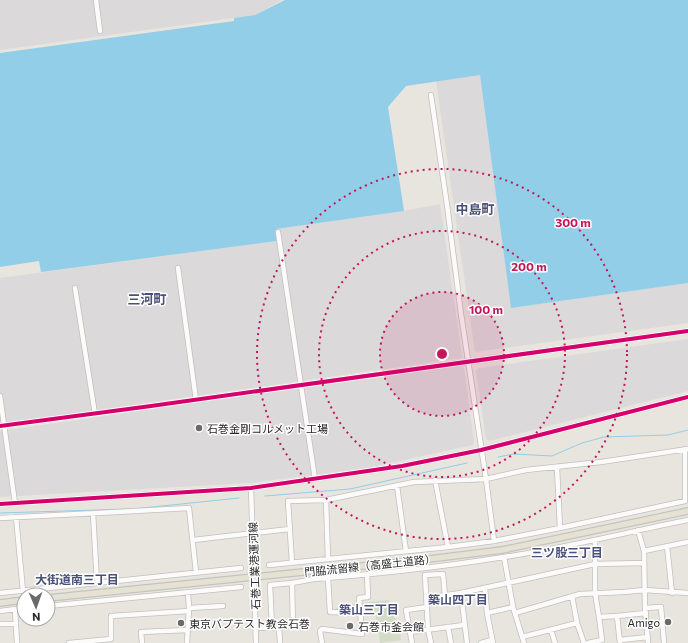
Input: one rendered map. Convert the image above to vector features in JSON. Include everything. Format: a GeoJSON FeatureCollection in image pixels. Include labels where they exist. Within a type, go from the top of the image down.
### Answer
{"type":"FeatureCollection","features":[{"type":"Feature","properties":{"kind":"main road","name":"門脇流留線（高盛土道路）"},"geometry":{"type":"LineString","coordinates":[[56,597],[421,560],[502,550],[688,511]]}},
{"type":"Feature","properties":{"kind":"main road"},"geometry":{"type":"LineString","coordinates":[[0,603],[16,601]]}},
{"type":"Feature","properties":{"kind":"street"},"geometry":{"type":"LineString","coordinates":[[96,0],[100,31]]}},
{"type":"Feature","properties":{"kind":"street"},"geometry":{"type":"LineString","coordinates":[[431,95],[447,205],[460,314],[486,479],[494,541]]}},
{"type":"Feature","properties":{"kind":"street"},"geometry":{"type":"LineString","coordinates":[[278,232],[316,479]]}},
{"type":"Feature","properties":{"kind":"street"},"geometry":{"type":"LineString","coordinates":[[178,268],[196,400]]}},
{"type":"Feature","properties":{"kind":"street"},"geometry":{"type":"LineString","coordinates":[[75,288],[94,414]]}},
{"type":"Feature","properties":{"kind":"street"},"geometry":{"type":"LineString","coordinates":[[2,426],[688,331]]}},
{"type":"Feature","properties":{"kind":"street"},"geometry":{"type":"LineString","coordinates":[[0,396],[2,426],[14,503]]}},
{"type":"Feature","properties":{"kind":"street"},"geometry":{"type":"LineString","coordinates":[[0,504],[251,488],[402,466],[481,450],[688,397]]}},
{"type":"Feature","properties":{"kind":"street"},"geometry":{"type":"LineString","coordinates":[[268,565],[292,563],[448,547],[494,541],[685,501],[687,449],[558,468],[526,470],[486,479],[414,482],[326,500],[288,501],[292,563]]}},
{"type":"Feature","properties":{"kind":"street"},"geometry":{"type":"LineString","coordinates":[[558,468],[560,528]]}},
{"type":"Feature","properties":{"kind":"street"},"geometry":{"type":"LineString","coordinates":[[435,480],[448,547]]}},
{"type":"Feature","properties":{"kind":"street"},"geometry":{"type":"LineString","coordinates":[[396,486],[406,551]]}},
{"type":"Feature","properties":{"kind":"street","name":"石巻工業港運河線"},"geometry":{"type":"LineString","coordinates":[[251,488],[256,643]]}},
{"type":"Feature","properties":{"kind":"street"},"geometry":{"type":"LineString","coordinates":[[326,500],[328,559]]}},
{"type":"Feature","properties":{"kind":"street"},"geometry":{"type":"LineString","coordinates":[[0,518],[189,508],[196,572]]}},
{"type":"Feature","properties":{"kind":"street"},"geometry":{"type":"LineString","coordinates":[[94,513],[97,583]]}},
{"type":"Feature","properties":{"kind":"street"},"geometry":{"type":"LineString","coordinates":[[16,518],[23,587]]}},
{"type":"Feature","properties":{"kind":"street"},"geometry":{"type":"LineString","coordinates":[[272,627],[270,585],[451,565],[504,557],[595,540],[688,520]]}},
{"type":"Feature","properties":{"kind":"street"},"geometry":{"type":"LineString","coordinates":[[193,540],[290,529]]}},
{"type":"Feature","properties":{"kind":"street"},"geometry":{"type":"LineString","coordinates":[[638,530],[644,551],[648,643]]}},
{"type":"Feature","properties":{"kind":"street"},"geometry":{"type":"LineString","coordinates":[[588,643],[602,640],[594,593],[595,540]]}},
{"type":"Feature","properties":{"kind":"street"},"geometry":{"type":"LineString","coordinates":[[644,551],[688,542]]}},
{"type":"Feature","properties":{"kind":"street"},"geometry":{"type":"LineString","coordinates":[[667,546],[672,593]]}},
{"type":"Feature","properties":{"kind":"street"},"geometry":{"type":"LineString","coordinates":[[504,557],[513,607],[524,643]]}},
{"type":"Feature","properties":{"kind":"street"},"geometry":{"type":"LineString","coordinates":[[426,598],[461,593],[595,564],[644,563]]}},
{"type":"Feature","properties":{"kind":"street"},"geometry":{"type":"LineString","coordinates":[[56,587],[241,568]]}},
{"type":"Feature","properties":{"kind":"street"},"geometry":{"type":"LineString","coordinates":[[322,643],[320,631],[322,629],[362,634],[359,598],[368,597],[367,574]]}},
{"type":"Feature","properties":{"kind":"street"},"geometry":{"type":"LineString","coordinates":[[431,643],[428,629],[425,575],[443,574],[445,596]]}},
{"type":"Feature","properties":{"kind":"street"},"geometry":{"type":"LineString","coordinates":[[328,578],[330,612],[360,613]]}},
{"type":"Feature","properties":{"kind":"street"},"geometry":{"type":"LineString","coordinates":[[260,628],[293,626],[292,583]]}},
{"type":"Feature","properties":{"kind":"street"},"geometry":{"type":"LineString","coordinates":[[56,605],[241,587]]}},
{"type":"Feature","properties":{"kind":"street"},"geometry":{"type":"LineString","coordinates":[[481,643],[493,642],[487,613],[485,588]]}},
{"type":"Feature","properties":{"kind":"street"},"geometry":{"type":"LineString","coordinates":[[515,613],[572,596],[594,593],[645,590],[688,593]]}},
{"type":"Feature","properties":{"kind":"street"},"geometry":{"type":"LineString","coordinates":[[0,593],[16,592]]}},
{"type":"Feature","properties":{"kind":"street"},"geometry":{"type":"LineString","coordinates":[[187,643],[189,609],[188,592]]}},
{"type":"Feature","properties":{"kind":"street"},"geometry":{"type":"LineString","coordinates":[[461,593],[467,643]]}},
{"type":"Feature","properties":{"kind":"street"},"geometry":{"type":"LineString","coordinates":[[572,596],[577,623],[584,643]]}},
{"type":"Feature","properties":{"kind":"street"},"geometry":{"type":"LineString","coordinates":[[69,643],[111,640],[111,616],[223,606]]}},
{"type":"Feature","properties":{"kind":"street"},"geometry":{"type":"LineString","coordinates":[[412,643],[406,610],[427,607]]}},
{"type":"Feature","properties":{"kind":"street"},"geometry":{"type":"LineString","coordinates":[[487,613],[513,607]]}},
{"type":"Feature","properties":{"kind":"street"},"geometry":{"type":"LineString","coordinates":[[599,617],[617,616],[661,607],[664,643]]}},
{"type":"Feature","properties":{"kind":"street"},"geometry":{"type":"LineString","coordinates":[[0,611],[15,609],[16,624],[0,624]]}},
{"type":"Feature","properties":{"kind":"street"},"geometry":{"type":"LineString","coordinates":[[617,616],[620,642],[648,637]]}},
{"type":"Feature","properties":{"kind":"street"},"geometry":{"type":"LineString","coordinates":[[522,637],[577,623]]}},
{"type":"Feature","properties":{"kind":"street"},"geometry":{"type":"LineString","coordinates":[[410,632],[464,625]]}},
{"type":"Feature","properties":{"kind":"street"},"geometry":{"type":"LineString","coordinates":[[16,627],[17,643]]}},
{"type":"Feature","properties":{"kind":"street"},"geometry":{"type":"LineString","coordinates":[[279,627],[280,643]]}},
{"type":"Feature","properties":{"kind":"street"},"geometry":{"type":"LineString","coordinates":[[448,627],[451,643]]}},
{"type":"Feature","properties":{"kind":"street"},"geometry":{"type":"LineString","coordinates":[[142,643],[141,632],[188,630]]}},
{"type":"Feature","properties":{"kind":"street"},"geometry":{"type":"LineString","coordinates":[[550,630],[555,643]]}},
{"type":"Feature","properties":{"kind":"shaded area"},"geometry":{"type":"Polygon","coordinates":[[[0,0],[282,0],[255,15],[0,50],[0,0]]]}},
{"type":"Feature","properties":{"kind":"shaded area"},"geometry":{"type":"Polygon","coordinates":[[[480,75],[511,308],[688,283],[688,323],[475,352],[436,81],[480,75]]]}},
{"type":"Feature","properties":{"kind":"shaded area"},"geometry":{"type":"Polygon","coordinates":[[[440,204],[461,358],[0,424],[0,278],[277,241],[276,229],[404,211],[440,204]]]}},
{"type":"Feature","properties":{"kind":"shaded area"},"geometry":{"type":"Polygon","coordinates":[[[688,339],[688,391],[489,441],[486,439],[476,371],[479,368],[688,339]]]}},
{"type":"Feature","properties":{"kind":"shaded area"},"geometry":{"type":"Polygon","coordinates":[[[460,365],[464,368],[474,442],[473,445],[367,468],[250,483],[0,497],[0,431],[460,365]]]}},
{"type":"Feature","properties":{"kind":"green space"},"geometry":{"type":"Polygon","coordinates":[[[389,600],[390,611],[398,622],[401,640],[380,643],[375,612],[371,607],[362,608],[362,612],[336,610],[336,608],[340,608],[340,605],[389,600]]]}},
{"type":"Feature","properties":{"kind":"water"},"geometry":{"type":"Polygon","coordinates":[[[285,0],[688,0],[688,283],[511,308],[480,75],[406,86],[388,107],[404,211],[276,229],[277,241],[41,272],[39,261],[0,267],[0,53],[234,21],[234,18],[255,15],[285,0]]]}},
{"type":"Feature","properties":{"kind":"waterway"},"geometry":{"type":"LineString","coordinates":[[498,457],[514,454],[552,456],[582,443],[604,437],[668,435],[688,430]]}},
{"type":"Feature","properties":{"kind":"waterway"},"geometry":{"type":"LineString","coordinates":[[265,496],[350,489],[467,463]]}},
{"type":"Feature","properties":{"kind":"waterway"},"geometry":{"type":"LineString","coordinates":[[133,509],[239,498]]}},
{"type":"Feature","properties":{"kind":"waterway"},"geometry":{"type":"LineString","coordinates":[[0,513],[129,509]]}},
{"type":"Feature","properties":{"kind":"cycle path"},"geometry":{"type":"LineString","coordinates":[[0,426],[688,331]]}},
{"type":"Feature","properties":{"kind":"cycle path"},"geometry":{"type":"LineString","coordinates":[[0,504],[251,488],[402,466],[481,450],[688,397]]}},
{"type":"Feature","properties":{"kind":"place","name":"石巻金剛コルメット工場"},"geometry":{"type":"Point","coordinates":[199,428]}},
{"type":"Feature","properties":{"kind":"place","name":"Amigo"},"geometry":{"type":"Point","coordinates":[668,622]}},
{"type":"Feature","properties":{"kind":"place","name":"東京バプテスト教会石巻"},"geometry":{"type":"Point","coordinates":[181,623]}},
{"type":"Feature","properties":{"kind":"place","name":"石巻市釜会館"},"geometry":{"type":"Point","coordinates":[350,626]}},
{"type":"Feature","properties":{"kind":"district","name":"中島町"},"geometry":{"type":"Point","coordinates":[475,209]}},
{"type":"Feature","properties":{"kind":"district","name":"三河町"},"geometry":{"type":"Point","coordinates":[147,299]}},
{"type":"Feature","properties":{"kind":"district","name":"三ツ股三丁目"},"geometry":{"type":"Point","coordinates":[567,552]}},
{"type":"Feature","properties":{"kind":"district","name":"大街道南三丁目"},"geometry":{"type":"Point","coordinates":[77,579]}},
{"type":"Feature","properties":{"kind":"district","name":"築山四丁目"},"geometry":{"type":"Point","coordinates":[458,599]}},
{"type":"Feature","properties":{"kind":"district","name":"築山三丁目"},"geometry":{"type":"Point","coordinates":[369,609]}}]}
